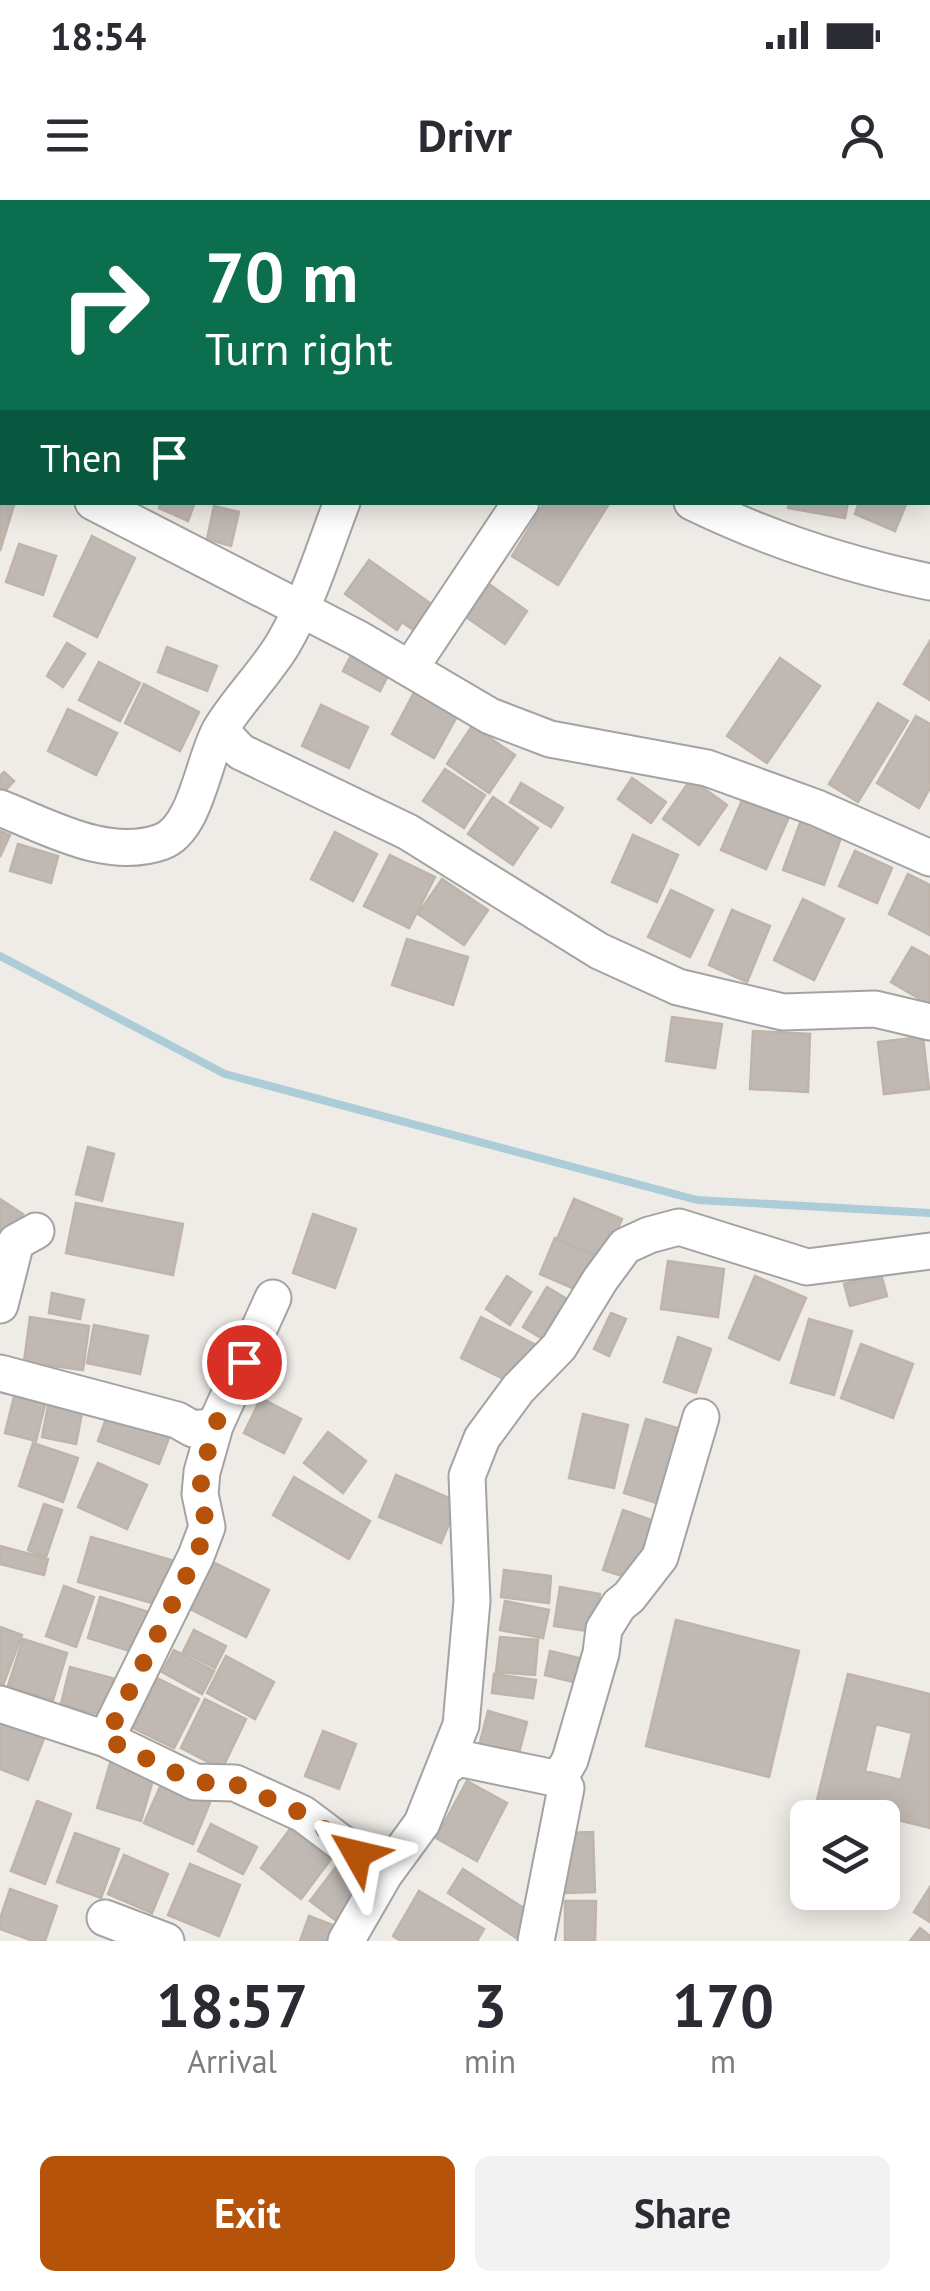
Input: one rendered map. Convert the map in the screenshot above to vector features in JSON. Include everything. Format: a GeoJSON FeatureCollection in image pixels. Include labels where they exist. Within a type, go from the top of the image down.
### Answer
{"type":"FeatureCollection","features":[{"type":"Feature","properties":{"kind":"street"},"geometry":{"type":"LineString","coordinates":[[99,505],[411,667],[490,716],[550,739],[707,768],[817,808],[930,858]]}},
{"type":"Feature","properties":{"kind":"street"},"geometry":{"type":"LineString","coordinates":[[0,808],[85,842],[129,850],[165,842],[189,811],[220,730],[282,646],[341,505]]}},
{"type":"Feature","properties":{"kind":"street"},"geometry":{"type":"LineString","coordinates":[[411,667],[520,505]]}},
{"type":"Feature","properties":{"kind":"street"},"geometry":{"type":"LineString","coordinates":[[698,505],[741,526],[864,568],[930,582]]}},
{"type":"Feature","properties":{"kind":"street"},"geometry":{"type":"LineString","coordinates":[[220,730],[241,752],[408,832],[599,951],[678,987],[783,1012],[875,1008],[930,1022]]}},
{"type":"Feature","properties":{"kind":"street"},"geometry":{"type":"LineString","coordinates":[[346,1941],[384,1874],[422,1823],[460,1725],[472,1600],[467,1476],[482,1438],[518,1390],[558,1347],[626,1246],[679,1227],[807,1267],[930,1251]]}},
{"type":"Feature","properties":{"kind":"street"},"geometry":{"type":"LineString","coordinates":[[0,1305],[16,1242],[36,1230]]}},
{"type":"Feature","properties":{"kind":"street"},"geometry":{"type":"LineString","coordinates":[[106,1739],[207,1527],[200,1494],[215,1426],[273,1298]]}},
{"type":"Feature","properties":{"kind":"street"},"geometry":{"type":"LineString","coordinates":[[0,1373],[177,1420],[193,1429],[215,1426]]}},
{"type":"Feature","properties":{"kind":"street"},"geometry":{"type":"LineString","coordinates":[[559,1779],[570,1760],[601,1653],[604,1629],[660,1557],[701,1417]]}},
{"type":"Feature","properties":{"kind":"street"},"geometry":{"type":"LineString","coordinates":[[0,1704],[106,1739],[195,1782],[235,1784],[304,1814],[384,1874]]}},
{"type":"Feature","properties":{"kind":"street"},"geometry":{"type":"LineString","coordinates":[[444,1769],[458,1758],[559,1779],[566,1788],[536,1941]]}},
{"type":"Feature","properties":{"kind":"street"},"geometry":{"type":"LineString","coordinates":[[105,1918],[166,1941]]}},
{"type":"Feature","properties":{"kind":"building"},"geometry":{"type":"Polygon","coordinates":[[[0,505],[14,505],[0,551],[0,505]]]}},
{"type":"Feature","properties":{"kind":"building"},"geometry":{"type":"Polygon","coordinates":[[[160,505],[194,505],[188,521],[159,508],[160,505]]]}},
{"type":"Feature","properties":{"kind":"building"},"geometry":{"type":"Polygon","coordinates":[[[543,505],[608,505],[558,585],[512,556],[543,505]]]}},
{"type":"Feature","properties":{"kind":"building"},"geometry":{"type":"Polygon","coordinates":[[[788,505],[847,505],[845,518],[788,508],[788,505]]]}},
{"type":"Feature","properties":{"kind":"building"},"geometry":{"type":"Polygon","coordinates":[[[858,505],[906,505],[895,531],[855,514],[858,505]]]}},
{"type":"Feature","properties":{"kind":"building"},"geometry":{"type":"Polygon","coordinates":[[[214,506],[239,512],[231,546],[207,539],[214,506]]]}},
{"type":"Feature","properties":{"kind":"building"},"geometry":{"type":"Polygon","coordinates":[[[92,536],[135,558],[97,637],[54,616],[92,536]]]}},
{"type":"Feature","properties":{"kind":"building"},"geometry":{"type":"Polygon","coordinates":[[[19,544],[56,556],[43,595],[6,582],[19,544]]]}},
{"type":"Feature","properties":{"kind":"building"},"geometry":{"type":"Polygon","coordinates":[[[369,560],[437,608],[419,634],[402,622],[397,630],[345,594],[369,560]]]}},
{"type":"Feature","properties":{"kind":"building"},"geometry":{"type":"Polygon","coordinates":[[[489,584],[527,611],[505,644],[466,617],[489,584]]]}},
{"type":"Feature","properties":{"kind":"building"},"geometry":{"type":"Polygon","coordinates":[[[930,641],[930,700],[904,684],[930,641]]]}},
{"type":"Feature","properties":{"kind":"building"},"geometry":{"type":"Polygon","coordinates":[[[67,643],[85,654],[63,687],[47,676],[67,643]]]}},
{"type":"Feature","properties":{"kind":"building"},"geometry":{"type":"Polygon","coordinates":[[[356,646],[393,666],[380,691],[343,671],[356,646]]]}},
{"type":"Feature","properties":{"kind":"building"},"geometry":{"type":"Polygon","coordinates":[[[167,647],[217,666],[207,691],[158,672],[167,647]]]}},
{"type":"Feature","properties":{"kind":"building"},"geometry":{"type":"Polygon","coordinates":[[[780,658],[820,686],[767,763],[727,736],[780,658]]]}},
{"type":"Feature","properties":{"kind":"building"},"geometry":{"type":"Polygon","coordinates":[[[99,662],[140,683],[120,721],[79,700],[99,662]]]}},
{"type":"Feature","properties":{"kind":"building"},"geometry":{"type":"Polygon","coordinates":[[[144,684],[199,712],[180,751],[125,723],[144,684]]]}},
{"type":"Feature","properties":{"kind":"building"},"geometry":{"type":"Polygon","coordinates":[[[417,687],[460,711],[434,758],[392,734],[417,687]]]}},
{"type":"Feature","properties":{"kind":"building"},"geometry":{"type":"Polygon","coordinates":[[[878,703],[908,721],[858,802],[829,784],[878,703]]]}},
{"type":"Feature","properties":{"kind":"building"},"geometry":{"type":"Polygon","coordinates":[[[321,705],[368,727],[349,768],[302,746],[321,705]]]}},
{"type":"Feature","properties":{"kind":"building"},"geometry":{"type":"Polygon","coordinates":[[[68,709],[117,733],[96,775],[48,751],[68,709]]]}},
{"type":"Feature","properties":{"kind":"building"},"geometry":{"type":"Polygon","coordinates":[[[916,716],[930,724],[930,788],[919,808],[877,783],[916,716]]]}},
{"type":"Feature","properties":{"kind":"building"},"geometry":{"type":"Polygon","coordinates":[[[472,726],[515,755],[489,793],[447,764],[472,726]]]}},
{"type":"Feature","properties":{"kind":"building"},"geometry":{"type":"Polygon","coordinates":[[[445,769],[485,795],[464,828],[423,801],[445,769]]]}},
{"type":"Feature","properties":{"kind":"building"},"geometry":{"type":"Polygon","coordinates":[[[4,772],[14,781],[0,796],[0,776],[4,772]]]}},
{"type":"Feature","properties":{"kind":"building"},"geometry":{"type":"Polygon","coordinates":[[[632,778],[666,802],[651,823],[618,799],[632,778]]]}},
{"type":"Feature","properties":{"kind":"building"},"geometry":{"type":"Polygon","coordinates":[[[691,779],[727,805],[699,845],[663,819],[691,779]]]}},
{"type":"Feature","properties":{"kind":"building"},"geometry":{"type":"Polygon","coordinates":[[[521,783],[563,808],[551,827],[510,802],[521,783]]]}},
{"type":"Feature","properties":{"kind":"building"},"geometry":{"type":"Polygon","coordinates":[[[493,797],[538,828],[513,865],[468,834],[493,797]]]}},
{"type":"Feature","properties":{"kind":"building"},"geometry":{"type":"Polygon","coordinates":[[[743,798],[789,817],[766,869],[721,850],[743,798]]]}},
{"type":"Feature","properties":{"kind":"building"},"geometry":{"type":"Polygon","coordinates":[[[801,820],[842,835],[824,885],[783,870],[801,820]]]}},
{"type":"Feature","properties":{"kind":"building"},"geometry":{"type":"Polygon","coordinates":[[[0,831],[10,835],[0,857],[0,831]]]}},
{"type":"Feature","properties":{"kind":"building"},"geometry":{"type":"Polygon","coordinates":[[[335,832],[377,854],[353,901],[311,879],[335,832]]]}},
{"type":"Feature","properties":{"kind":"building"},"geometry":{"type":"Polygon","coordinates":[[[633,835],[678,855],[657,902],[612,882],[633,835]]]}},
{"type":"Feature","properties":{"kind":"building"},"geometry":{"type":"Polygon","coordinates":[[[18,844],[58,856],[51,883],[10,871],[18,844]]]}},
{"type":"Feature","properties":{"kind":"building"},"geometry":{"type":"Polygon","coordinates":[[[855,851],[892,868],[877,903],[839,886],[855,851]]]}},
{"type":"Feature","properties":{"kind":"building"},"geometry":{"type":"Polygon","coordinates":[[[390,855],[435,877],[409,928],[364,906],[390,855]]]}},
{"type":"Feature","properties":{"kind":"building"},"geometry":{"type":"Polygon","coordinates":[[[908,874],[930,885],[930,935],[889,914],[908,874]]]}},
{"type":"Feature","properties":{"kind":"building"},"geometry":{"type":"Polygon","coordinates":[[[442,879],[488,910],[464,945],[418,914],[442,879]]]}},
{"type":"Feature","properties":{"kind":"building"},"geometry":{"type":"Polygon","coordinates":[[[671,890],[713,910],[690,957],[648,937],[671,890]]]}},
{"type":"Feature","properties":{"kind":"building"},"geometry":{"type":"Polygon","coordinates":[[[803,899],[844,919],[814,980],[774,960],[803,899]]]}},
{"type":"Feature","properties":{"kind":"building"},"geometry":{"type":"Polygon","coordinates":[[[732,910],[770,926],[747,982],[709,965],[732,910]]]}},
{"type":"Feature","properties":{"kind":"building"},"geometry":{"type":"Polygon","coordinates":[[[407,939],[468,957],[453,1005],[392,985],[407,939]]]}},
{"type":"Feature","properties":{"kind":"building"},"geometry":{"type":"Polygon","coordinates":[[[912,947],[930,957],[930,1005],[891,982],[912,947]]]}},
{"type":"Feature","properties":{"kind":"building"},"geometry":{"type":"Polygon","coordinates":[[[672,1017],[722,1024],[715,1068],[666,1061],[672,1017]]]}},
{"type":"Feature","properties":{"kind":"building"},"geometry":{"type":"Polygon","coordinates":[[[753,1031],[810,1034],[808,1092],[750,1089],[753,1031]]]}},
{"type":"Feature","properties":{"kind":"building"},"geometry":{"type":"Polygon","coordinates":[[[923,1037],[929,1089],[884,1094],[878,1042],[923,1037]]]}},
{"type":"Feature","properties":{"kind":"building"},"geometry":{"type":"Polygon","coordinates":[[[88,1147],[114,1154],[102,1201],[76,1194],[88,1147]]]}},
{"type":"Feature","properties":{"kind":"building"},"geometry":{"type":"Polygon","coordinates":[[[0,1199],[23,1214],[4,1243],[0,1240],[0,1199]]]}},
{"type":"Feature","properties":{"kind":"building"},"geometry":{"type":"Polygon","coordinates":[[[574,1199],[622,1219],[605,1259],[557,1239],[574,1199]]]}},
{"type":"Feature","properties":{"kind":"building"},"geometry":{"type":"Polygon","coordinates":[[[76,1203],[183,1224],[173,1275],[66,1253],[76,1203]]]}},
{"type":"Feature","properties":{"kind":"building"},"geometry":{"type":"Polygon","coordinates":[[[313,1214],[356,1229],[335,1288],[293,1273],[313,1214]]]}},
{"type":"Feature","properties":{"kind":"building"},"geometry":{"type":"Polygon","coordinates":[[[555,1238],[599,1258],[584,1293],[540,1274],[555,1238]]]}},
{"type":"Feature","properties":{"kind":"building"},"geometry":{"type":"Polygon","coordinates":[[[668,1261],[724,1269],[718,1317],[661,1309],[668,1261]]]}},
{"type":"Feature","properties":{"kind":"building"},"geometry":{"type":"Polygon","coordinates":[[[881,1274],[887,1296],[850,1306],[844,1284],[881,1274]]]}},
{"type":"Feature","properties":{"kind":"building"},"geometry":{"type":"Polygon","coordinates":[[[507,1276],[531,1292],[510,1325],[486,1309],[507,1276]]]}},
{"type":"Feature","properties":{"kind":"building"},"geometry":{"type":"Polygon","coordinates":[[[755,1276],[806,1298],[779,1360],[729,1338],[755,1276]]]}},
{"type":"Feature","properties":{"kind":"building"},"geometry":{"type":"Polygon","coordinates":[[[547,1287],[580,1307],[556,1347],[523,1327],[547,1287]]]}},
{"type":"Feature","properties":{"kind":"building"},"geometry":{"type":"Polygon","coordinates":[[[52,1293],[84,1300],[80,1319],[49,1313],[52,1293]]]}},
{"type":"Feature","properties":{"kind":"building"},"geometry":{"type":"Polygon","coordinates":[[[611,1313],[626,1319],[609,1356],[594,1349],[611,1313]]]}},
{"type":"Feature","properties":{"kind":"building"},"geometry":{"type":"Polygon","coordinates":[[[30,1317],[89,1326],[83,1370],[24,1362],[30,1317]]]}},
{"type":"Feature","properties":{"kind":"building"},"geometry":{"type":"Polygon","coordinates":[[[481,1317],[536,1345],[516,1385],[461,1358],[481,1317]]]}},
{"type":"Feature","properties":{"kind":"building"},"geometry":{"type":"Polygon","coordinates":[[[809,1319],[852,1331],[834,1395],[791,1383],[809,1319]]]}},
{"type":"Feature","properties":{"kind":"building"},"geometry":{"type":"Polygon","coordinates":[[[94,1325],[148,1336],[140,1374],[87,1363],[94,1325]]]}},
{"type":"Feature","properties":{"kind":"building"},"geometry":{"type":"Polygon","coordinates":[[[678,1337],[711,1349],[696,1393],[664,1382],[678,1337]]]}},
{"type":"Feature","properties":{"kind":"building"},"geometry":{"type":"Polygon","coordinates":[[[861,1344],[913,1364],[893,1418],[841,1398],[861,1344]]]}},
{"type":"Feature","properties":{"kind":"building"},"geometry":{"type":"Polygon","coordinates":[[[18,1380],[49,1389],[36,1441],[5,1433],[18,1380]]]}},
{"type":"Feature","properties":{"kind":"building"},"geometry":{"type":"Polygon","coordinates":[[[52,1386],[86,1392],[76,1444],[42,1437],[52,1386]]]}},
{"type":"Feature","properties":{"kind":"building"},"geometry":{"type":"Polygon","coordinates":[[[261,1398],[301,1419],[284,1453],[244,1433],[261,1398]]]}},
{"type":"Feature","properties":{"kind":"building"},"geometry":{"type":"Polygon","coordinates":[[[112,1402],[174,1425],[159,1464],[98,1441],[112,1402]]]}},
{"type":"Feature","properties":{"kind":"building"},"geometry":{"type":"Polygon","coordinates":[[[583,1414],[628,1425],[614,1488],[569,1478],[583,1414]]]}},
{"type":"Feature","properties":{"kind":"building"},"geometry":{"type":"Polygon","coordinates":[[[646,1419],[688,1431],[666,1506],[624,1493],[646,1419]]]}},
{"type":"Feature","properties":{"kind":"building"},"geometry":{"type":"Polygon","coordinates":[[[328,1432],[366,1461],[343,1493],[304,1463],[328,1432]]]}},
{"type":"Feature","properties":{"kind":"building"},"geometry":{"type":"Polygon","coordinates":[[[33,1443],[78,1458],[63,1502],[19,1486],[33,1443]]]}},
{"type":"Feature","properties":{"kind":"building"},"geometry":{"type":"Polygon","coordinates":[[[98,1463],[147,1485],[127,1529],[78,1507],[98,1463]]]}},
{"type":"Feature","properties":{"kind":"building"},"geometry":{"type":"Polygon","coordinates":[[[396,1475],[458,1502],[441,1543],[379,1517],[396,1475]]]}},
{"type":"Feature","properties":{"kind":"building"},"geometry":{"type":"Polygon","coordinates":[[[294,1477],[370,1521],[349,1559],[273,1515],[294,1477]]]}},
{"type":"Feature","properties":{"kind":"building"},"geometry":{"type":"Polygon","coordinates":[[[44,1504],[62,1510],[46,1557],[28,1550],[44,1504]]]}},
{"type":"Feature","properties":{"kind":"building"},"geometry":{"type":"Polygon","coordinates":[[[623,1510],[657,1522],[638,1581],[603,1570],[623,1510]]]}},
{"type":"Feature","properties":{"kind":"building"},"geometry":{"type":"Polygon","coordinates":[[[91,1537],[175,1561],[162,1606],[78,1582],[91,1537]]]}},
{"type":"Feature","properties":{"kind":"building"},"geometry":{"type":"Polygon","coordinates":[[[0,1546],[48,1559],[44,1575],[0,1564],[0,1546]]]}},
{"type":"Feature","properties":{"kind":"building"},"geometry":{"type":"Polygon","coordinates":[[[213,1562],[269,1590],[246,1637],[190,1609],[213,1562]]]}},
{"type":"Feature","properties":{"kind":"building"},"geometry":{"type":"Polygon","coordinates":[[[504,1570],[551,1576],[549,1603],[501,1597],[504,1570]]]}},
{"type":"Feature","properties":{"kind":"building"},"geometry":{"type":"Polygon","coordinates":[[[64,1586],[94,1597],[76,1647],[46,1636],[64,1586]]]}},
{"type":"Feature","properties":{"kind":"building"},"geometry":{"type":"Polygon","coordinates":[[[560,1587],[600,1594],[594,1632],[554,1626],[560,1587]]]}},
{"type":"Feature","properties":{"kind":"building"},"geometry":{"type":"Polygon","coordinates":[[[100,1597],[152,1613],[139,1654],[88,1638],[100,1597]]]}},
{"type":"Feature","properties":{"kind":"building"},"geometry":{"type":"Polygon","coordinates":[[[505,1601],[549,1610],[543,1638],[500,1630],[505,1601]]]}},
{"type":"Feature","properties":{"kind":"building"},"geometry":{"type":"Polygon","coordinates":[[[676,1620],[799,1651],[769,1777],[646,1746],[676,1620]]]}},
{"type":"Feature","properties":{"kind":"building"},"geometry":{"type":"Polygon","coordinates":[[[0,1627],[22,1635],[0,1693],[0,1627]]]}},
{"type":"Feature","properties":{"kind":"building"},"geometry":{"type":"Polygon","coordinates":[[[194,1630],[226,1646],[215,1668],[183,1652],[194,1630]]]}},
{"type":"Feature","properties":{"kind":"building"},"geometry":{"type":"Polygon","coordinates":[[[500,1637],[538,1640],[535,1675],[496,1672],[500,1637]]]}},
{"type":"Feature","properties":{"kind":"building"},"geometry":{"type":"Polygon","coordinates":[[[23,1639],[67,1653],[53,1700],[8,1686],[23,1639]]]}},
{"type":"Feature","properties":{"kind":"building"},"geometry":{"type":"Polygon","coordinates":[[[174,1650],[214,1671],[202,1694],[162,1672],[174,1650]]]}},
{"type":"Feature","properties":{"kind":"building"},"geometry":{"type":"Polygon","coordinates":[[[550,1651],[591,1661],[585,1685],[545,1675],[550,1651]]]}},
{"type":"Feature","properties":{"kind":"building"},"geometry":{"type":"Polygon","coordinates":[[[226,1656],[274,1682],[255,1719],[207,1693],[226,1656]]]}},
{"type":"Feature","properties":{"kind":"building"},"geometry":{"type":"Polygon","coordinates":[[[70,1667],[115,1679],[105,1716],[61,1704],[70,1667]]]}},
{"type":"Feature","properties":{"kind":"building"},"geometry":{"type":"Polygon","coordinates":[[[494,1674],[536,1680],[533,1698],[492,1693],[494,1674]]]}},
{"type":"Feature","properties":{"kind":"building"},"geometry":{"type":"Polygon","coordinates":[[[848,1674],[930,1694],[930,1828],[900,1821],[900,1800],[817,1800],[848,1674]],[[876,1724],[865,1771],[901,1780],[912,1733],[876,1724]]]}},
{"type":"Feature","properties":{"kind":"building"},"geometry":{"type":"Polygon","coordinates":[[[157,1678],[199,1699],[174,1748],[133,1728],[157,1678]]]}},
{"type":"Feature","properties":{"kind":"building"},"geometry":{"type":"Polygon","coordinates":[[[205,1699],[246,1719],[222,1769],[181,1748],[205,1699]]]}},
{"type":"Feature","properties":{"kind":"building"},"geometry":{"type":"Polygon","coordinates":[[[488,1711],[527,1722],[517,1761],[478,1750],[488,1711]]]}},
{"type":"Feature","properties":{"kind":"building"},"geometry":{"type":"Polygon","coordinates":[[[0,1715],[46,1733],[28,1780],[0,1769],[0,1715]]]}},
{"type":"Feature","properties":{"kind":"building"},"geometry":{"type":"Polygon","coordinates":[[[323,1731],[356,1744],[339,1789],[305,1776],[323,1731]]]}},
{"type":"Feature","properties":{"kind":"building"},"geometry":{"type":"Polygon","coordinates":[[[111,1760],[155,1773],[141,1821],[97,1808],[111,1760]]]}},
{"type":"Feature","properties":{"kind":"building"},"geometry":{"type":"Polygon","coordinates":[[[163,1780],[211,1800],[193,1844],[144,1823],[163,1780]]]}},
{"type":"Feature","properties":{"kind":"building"},"geometry":{"type":"Polygon","coordinates":[[[467,1781],[507,1803],[477,1861],[436,1838],[467,1781]]]}},
{"type":"Feature","properties":{"kind":"building"},"geometry":{"type":"Polygon","coordinates":[[[37,1801],[71,1814],[45,1884],[11,1871],[37,1801]]]}},
{"type":"Feature","properties":{"kind":"building"},"geometry":{"type":"Polygon","coordinates":[[[211,1824],[257,1847],[243,1874],[198,1851],[211,1824]]]}},
{"type":"Feature","properties":{"kind":"building"},"geometry":{"type":"Polygon","coordinates":[[[290,1829],[331,1859],[301,1899],[261,1868],[290,1829]]]}},
{"type":"Feature","properties":{"kind":"building"},"geometry":{"type":"Polygon","coordinates":[[[593,1832],[595,1892],[565,1893],[563,1833],[593,1832]]]}},
{"type":"Feature","properties":{"kind":"building"},"geometry":{"type":"Polygon","coordinates":[[[75,1833],[119,1849],[101,1898],[57,1882],[75,1833]]]}},
{"type":"Feature","properties":{"kind":"building"},"geometry":{"type":"Polygon","coordinates":[[[124,1855],[168,1874],[152,1913],[108,1894],[124,1855]]]}},
{"type":"Feature","properties":{"kind":"building"},"geometry":{"type":"Polygon","coordinates":[[[339,1863],[375,1890],[346,1928],[310,1901],[339,1863]]]}},
{"type":"Feature","properties":{"kind":"building"},"geometry":{"type":"Polygon","coordinates":[[[190,1864],[240,1885],[219,1936],[168,1915],[190,1864]]]}},
{"type":"Feature","properties":{"kind":"building"},"geometry":{"type":"Polygon","coordinates":[[[463,1869],[536,1916],[521,1941],[448,1893],[463,1869]]]}},
{"type":"Feature","properties":{"kind":"building"},"geometry":{"type":"Polygon","coordinates":[[[930,1887],[930,1922],[914,1912],[930,1887]]]}},
{"type":"Feature","properties":{"kind":"building"},"geometry":{"type":"Polygon","coordinates":[[[10,1889],[57,1906],[45,1941],[33,1941],[0,1929],[10,1889]]]}},
{"type":"Feature","properties":{"kind":"building"},"geometry":{"type":"Polygon","coordinates":[[[419,1891],[484,1929],[477,1941],[401,1941],[393,1936],[419,1891]]]}},
{"type":"Feature","properties":{"kind":"building"},"geometry":{"type":"Polygon","coordinates":[[[565,1901],[596,1901],[595,1941],[565,1941],[565,1901]]]}},
{"type":"Feature","properties":{"kind":"building"},"geometry":{"type":"Polygon","coordinates":[[[309,1916],[343,1929],[338,1941],[300,1941],[309,1916]]]}},
{"type":"Feature","properties":{"kind":"building"},"geometry":{"type":"Polygon","coordinates":[[[920,1928],[930,1936],[930,1941],[910,1941],[920,1928]]]}},
{"type":"Feature","properties":{"kind":"waterway"},"geometry":{"type":"LineString","coordinates":[[0,956],[225,1074],[697,1200],[930,1213]]}},
{"type":"Feature","properties":{"kind":"route"},"geometry":{"type":"LineString","coordinates":[[244,1362],[215,1426],[202,1472],[200,1494],[207,1527],[106,1739],[195,1782],[235,1784],[304,1814],[357,1854]]}}]}
